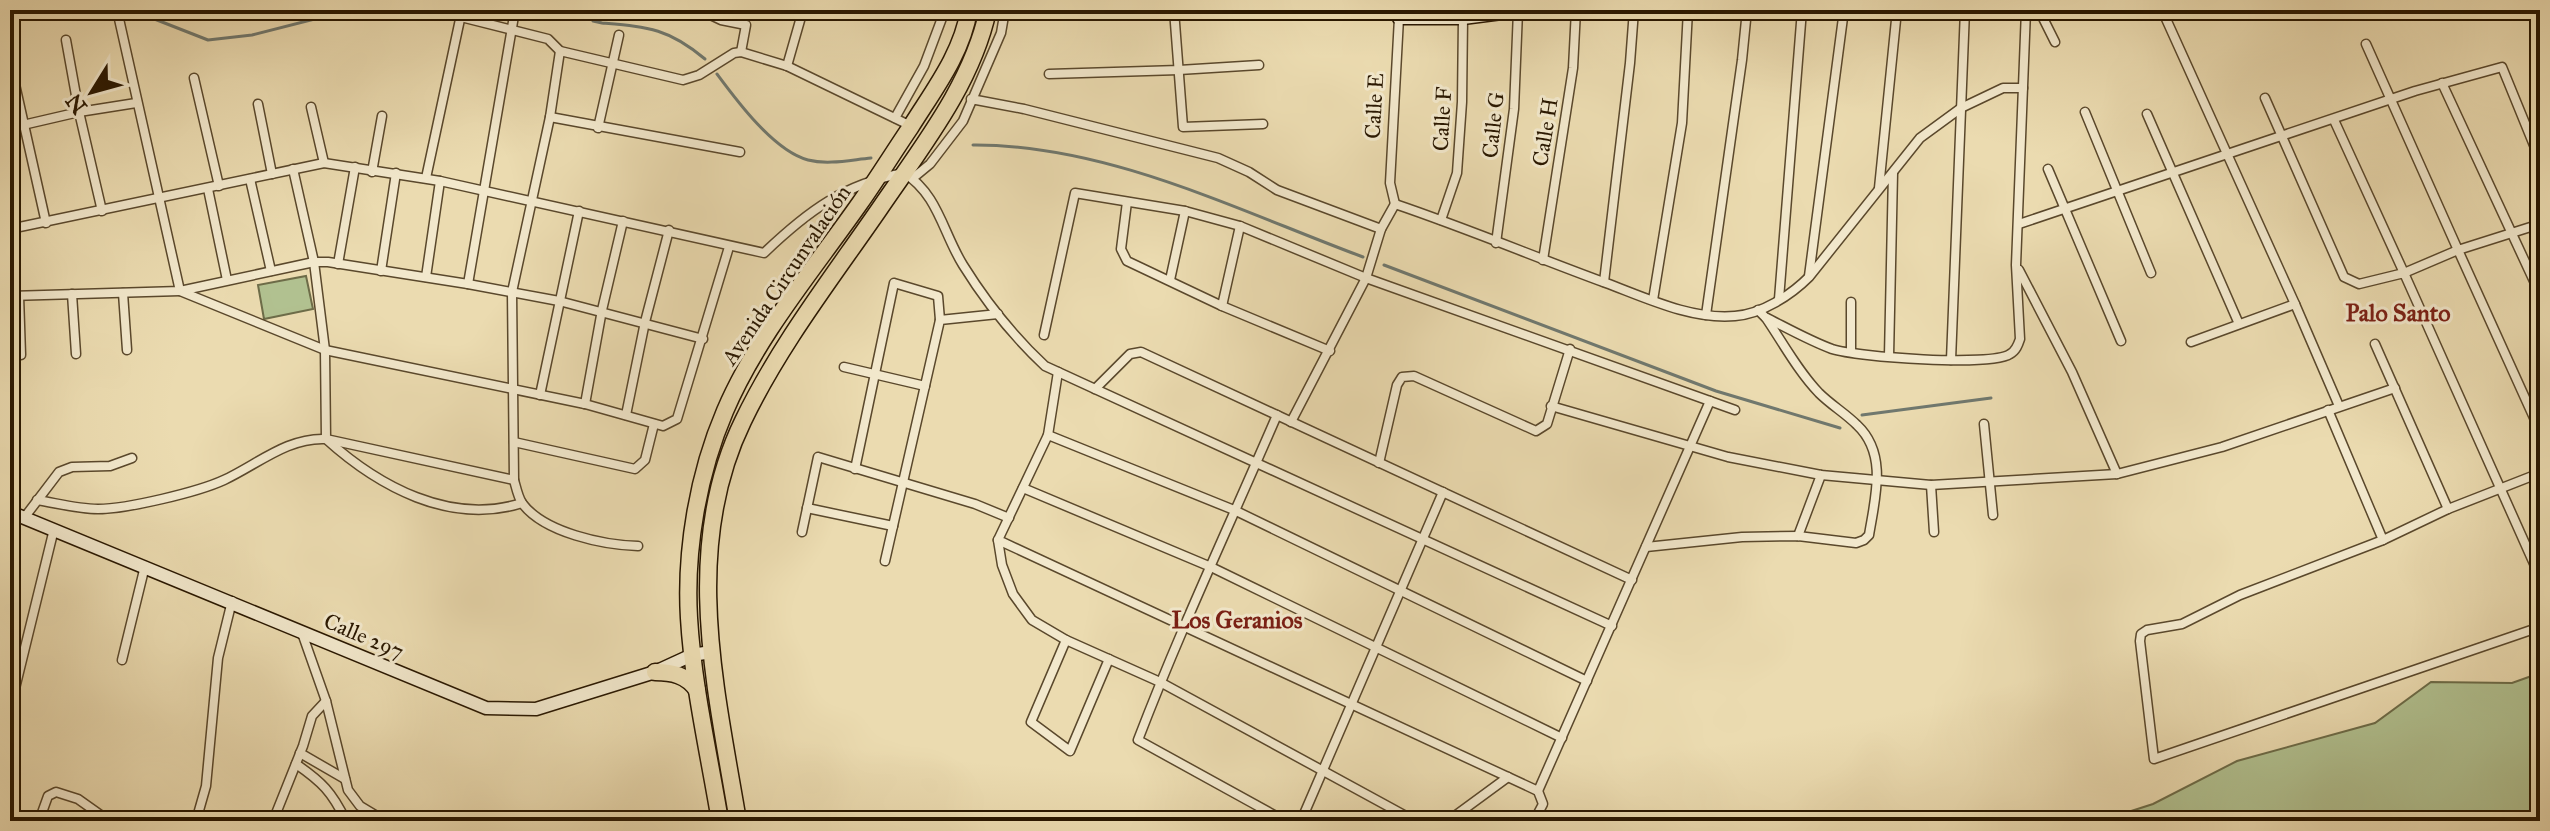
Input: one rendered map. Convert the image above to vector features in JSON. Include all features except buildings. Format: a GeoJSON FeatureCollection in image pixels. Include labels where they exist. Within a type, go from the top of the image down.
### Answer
{"type":"FeatureCollection","features":[{"type":"Feature","properties":{"kind":"highway","name":"Avenida Circunvalación"},"geometry":{"type":"LineString","coordinates":[[720,821],[697,690],[689,616],[692,537],[706,468],[725,410],[763,341],[878,177],[942,79],[967,24],[969,10]]}},
{"type":"Feature","properties":{"kind":"highway","name":"Avenida Circunvalación"},"geometry":{"type":"LineString","coordinates":[[738,821],[711,652],[707,584],[710,543],[722,479],[742,423],[778,356],[909,175],[967,73],[983,34],[988,10]]}},
{"type":"Feature","properties":{"kind":"highway"},"geometry":{"type":"LineString","coordinates":[[655,672],[679,675],[697,690]]}},
{"type":"Feature","properties":{"kind":"street"},"geometry":{"type":"LineString","coordinates":[[117,10],[180,291]]}},
{"type":"Feature","properties":{"kind":"street"},"geometry":{"type":"LineString","coordinates":[[468,284],[515,10]]}},
{"type":"Feature","properties":{"kind":"street"},"geometry":{"type":"LineString","coordinates":[[700,10],[721,20],[746,25],[741,52]]}},
{"type":"Feature","properties":{"kind":"street"},"geometry":{"type":"LineString","coordinates":[[787,66],[803,10]]}},
{"type":"Feature","properties":{"kind":"street"},"geometry":{"type":"LineString","coordinates":[[895,118],[924,66],[945,10]]}},
{"type":"Feature","properties":{"kind":"street"},"geometry":{"type":"LineString","coordinates":[[10,229],[324,163],[426,178],[764,253],[799,220],[832,197],[878,177],[909,175],[930,164],[963,121],[1001,33],[1005,10]]}},
{"type":"Feature","properties":{"kind":"street"},"geometry":{"type":"LineString","coordinates":[[1221,10],[1175,12],[1183,127],[1263,124]]}},
{"type":"Feature","properties":{"kind":"street"},"geometry":{"type":"LineString","coordinates":[[1399,14],[1463,18],[1526,10]]}},
{"type":"Feature","properties":{"kind":"street","name":"Calle H"},"geometry":{"type":"LineString","coordinates":[[1543,260],[1573,68],[1576,10]]}},
{"type":"Feature","properties":{"kind":"street"},"geometry":{"type":"LineString","coordinates":[[1604,282],[1634,10]]}},
{"type":"Feature","properties":{"kind":"street"},"geometry":{"type":"LineString","coordinates":[[1653,300],[1682,123],[1688,10]]}},
{"type":"Feature","properties":{"kind":"street"},"geometry":{"type":"LineString","coordinates":[[1706,315],[1747,10]]}},
{"type":"Feature","properties":{"kind":"street"},"geometry":{"type":"LineString","coordinates":[[1779,299],[1802,10]]}},
{"type":"Feature","properties":{"kind":"street"},"geometry":{"type":"LineString","coordinates":[[1809,277],[1844,10]]}},
{"type":"Feature","properties":{"kind":"street"},"geometry":{"type":"LineString","coordinates":[[1879,189],[1897,10]]}},
{"type":"Feature","properties":{"kind":"street"},"geometry":{"type":"LineString","coordinates":[[1951,360],[1965,10]]}},
{"type":"Feature","properties":{"kind":"street"},"geometry":{"type":"LineString","coordinates":[[1291,422],[1366,278],[1381,229],[1395,204],[1653,300],[1706,315],[1762,314],[1834,349],[1951,360],[2002,358],[2017,348],[2020,339],[2016,265],[2026,10]]}},
{"type":"Feature","properties":{"kind":"street"},"geometry":{"type":"LineString","coordinates":[[2039,10],[2055,42]]}},
{"type":"Feature","properties":{"kind":"street"},"geometry":{"type":"LineString","coordinates":[[2162,10],[2339,406]]}},
{"type":"Feature","properties":{"kind":"street"},"geometry":{"type":"LineString","coordinates":[[2535,10],[2540,27]]}},
{"type":"Feature","properties":{"kind":"street","name":"Calle G"},"geometry":{"type":"LineString","coordinates":[[1496,243],[1514,109],[1518,11]]}},
{"type":"Feature","properties":{"kind":"street"},"geometry":{"type":"LineString","coordinates":[[426,178],[461,13],[548,39],[560,51],[683,80],[699,75],[734,53],[741,52],[787,66],[911,126]]}},
{"type":"Feature","properties":{"kind":"street","name":"Calle E"},"geometry":{"type":"LineString","coordinates":[[1395,204],[1390,183],[1399,14]]}},
{"type":"Feature","properties":{"kind":"street","name":"Calle F"},"geometry":{"type":"LineString","coordinates":[[1441,220],[1457,173],[1463,18]]}},
{"type":"Feature","properties":{"kind":"street"},"geometry":{"type":"LineString","coordinates":[[598,128],[619,35]]}},
{"type":"Feature","properties":{"kind":"street"},"geometry":{"type":"LineString","coordinates":[[66,40],[102,211]]}},
{"type":"Feature","properties":{"kind":"street"},"geometry":{"type":"LineString","coordinates":[[2366,44],[2540,431]]}},
{"type":"Feature","properties":{"kind":"street"},"geometry":{"type":"LineString","coordinates":[[560,51],[550,117],[512,292],[514,480],[522,503],[540,518],[576,536],[610,546],[638,546]]}},
{"type":"Feature","properties":{"kind":"street"},"geometry":{"type":"LineString","coordinates":[[10,62],[46,223]]}},
{"type":"Feature","properties":{"kind":"street"},"geometry":{"type":"LineString","coordinates":[[1049,74],[1259,65]]}},
{"type":"Feature","properties":{"kind":"street"},"geometry":{"type":"LineString","coordinates":[[2019,224],[2442,83],[2502,67],[2540,160]]}},
{"type":"Feature","properties":{"kind":"street"},"geometry":{"type":"LineString","coordinates":[[194,78],[219,186]]}},
{"type":"Feature","properties":{"kind":"street"},"geometry":{"type":"LineString","coordinates":[[2442,83],[2540,294]]}},
{"type":"Feature","properties":{"kind":"street"},"geometry":{"type":"LineString","coordinates":[[1762,314],[1809,277],[1920,138],[1961,108],[2003,88],[2023,88]]}},
{"type":"Feature","properties":{"kind":"street"},"geometry":{"type":"LineString","coordinates":[[2265,98],[2344,277],[2359,284],[2404,273],[2458,250],[2540,224]]}},
{"type":"Feature","properties":{"kind":"street"},"geometry":{"type":"LineString","coordinates":[[971,99],[1024,109],[1218,158],[1249,172],[1277,190],[1381,229]]}},
{"type":"Feature","properties":{"kind":"street"},"geometry":{"type":"LineString","coordinates":[[10,128],[136,103]]}},
{"type":"Feature","properties":{"kind":"street"},"geometry":{"type":"LineString","coordinates":[[258,104],[272,174]]}},
{"type":"Feature","properties":{"kind":"street"},"geometry":{"type":"LineString","coordinates":[[311,107],[324,163]]}},
{"type":"Feature","properties":{"kind":"street"},"geometry":{"type":"LineString","coordinates":[[2085,112],[2151,273]]}},
{"type":"Feature","properties":{"kind":"street"},"geometry":{"type":"LineString","coordinates":[[2147,114],[2239,324]]}},
{"type":"Feature","properties":{"kind":"street"},"geometry":{"type":"LineString","coordinates":[[372,172],[382,116]]}},
{"type":"Feature","properties":{"kind":"street"},"geometry":{"type":"LineString","coordinates":[[550,117],[740,152]]}},
{"type":"Feature","properties":{"kind":"street"},"geometry":{"type":"LineString","coordinates":[[2334,120],[2540,577]]}},
{"type":"Feature","properties":{"kind":"street"},"geometry":{"type":"LineString","coordinates":[[338,264],[355,167]]}},
{"type":"Feature","properties":{"kind":"street"},"geometry":{"type":"LineString","coordinates":[[293,169],[314,262],[325,350],[326,439],[383,481],[425,502],[468,510],[522,503]]}},
{"type":"Feature","properties":{"kind":"street"},"geometry":{"type":"LineString","coordinates":[[2048,169],[2121,341]]}},
{"type":"Feature","properties":{"kind":"street"},"geometry":{"type":"LineString","coordinates":[[381,271],[396,173]]}},
{"type":"Feature","properties":{"kind":"street"},"geometry":{"type":"LineString","coordinates":[[1889,356],[1893,173]]}},
{"type":"Feature","properties":{"kind":"street"},"geometry":{"type":"LineString","coordinates":[[909,175],[925,188],[961,263],[1016,339],[1045,366],[1612,626]]}},
{"type":"Feature","properties":{"kind":"street"},"geometry":{"type":"LineString","coordinates":[[250,179],[271,271]]}},
{"type":"Feature","properties":{"kind":"street"},"geometry":{"type":"LineString","coordinates":[[426,277],[440,181]]}},
{"type":"Feature","properties":{"kind":"street"},"geometry":{"type":"LineString","coordinates":[[208,189],[227,280]]}},
{"type":"Feature","properties":{"kind":"street"},"geometry":{"type":"LineString","coordinates":[[1044,335],[1075,193],[1185,211],[1240,226],[1366,278],[1735,410]]}},
{"type":"Feature","properties":{"kind":"street"},"geometry":{"type":"LineString","coordinates":[[1127,202],[1121,249],[1127,261],[1222,306],[1330,351]]}},
{"type":"Feature","properties":{"kind":"street"},"geometry":{"type":"LineString","coordinates":[[540,395],[579,211]]}},
{"type":"Feature","properties":{"kind":"street"},"geometry":{"type":"LineString","coordinates":[[1170,280],[1185,211]]}},
{"type":"Feature","properties":{"kind":"street"},"geometry":{"type":"LineString","coordinates":[[585,404],[602,310],[623,221]]}},
{"type":"Feature","properties":{"kind":"street"},"geometry":{"type":"LineString","coordinates":[[1222,306],[1240,226]]}},
{"type":"Feature","properties":{"kind":"street"},"geometry":{"type":"LineString","coordinates":[[626,415],[645,322],[669,230]]}},
{"type":"Feature","properties":{"kind":"street"},"geometry":{"type":"LineString","coordinates":[[180,291],[325,350],[585,404],[663,426],[677,419],[729,247]]}},
{"type":"Feature","properties":{"kind":"street"},"geometry":{"type":"LineString","coordinates":[[21,355],[14,296],[180,291],[314,262],[426,277],[559,301],[703,339]]}},
{"type":"Feature","properties":{"kind":"street"},"geometry":{"type":"LineString","coordinates":[[2016,265],[2072,372],[2117,474]]}},
{"type":"Feature","properties":{"kind":"street"},"geometry":{"type":"LineString","coordinates":[[855,469],[894,283],[938,296],[940,320],[885,561]]}},
{"type":"Feature","properties":{"kind":"street"},"geometry":{"type":"LineString","coordinates":[[123,293],[127,350]]}},
{"type":"Feature","properties":{"kind":"street"},"geometry":{"type":"LineString","coordinates":[[72,294],[76,354]]}},
{"type":"Feature","properties":{"kind":"street"},"geometry":{"type":"LineString","coordinates":[[1851,302],[1851,351]]}},
{"type":"Feature","properties":{"kind":"street"},"geometry":{"type":"LineString","coordinates":[[2191,342],[2295,304]]}},
{"type":"Feature","properties":{"kind":"street"},"geometry":{"type":"LineString","coordinates":[[940,320],[998,314]]}},
{"type":"Feature","properties":{"kind":"street"},"geometry":{"type":"LineString","coordinates":[[1646,547],[1742,537],[1798,536],[1856,543],[1869,535],[1878,481],[1873,446],[1867,436],[1802,372],[1762,314]]}},
{"type":"Feature","properties":{"kind":"street"},"geometry":{"type":"LineString","coordinates":[[2375,344],[2448,509]]}},
{"type":"Feature","properties":{"kind":"street"},"geometry":{"type":"LineString","coordinates":[[1379,463],[1397,385],[1405,376],[1414,376],[1533,431],[1547,424],[1570,349]]}},
{"type":"Feature","properties":{"kind":"street"},"geometry":{"type":"LineString","coordinates":[[1095,389],[1130,354],[1141,352],[1632,580]]}},
{"type":"Feature","properties":{"kind":"street"},"geometry":{"type":"LineString","coordinates":[[844,367],[925,386]]}},
{"type":"Feature","properties":{"kind":"street"},"geometry":{"type":"LineString","coordinates":[[1058,372],[1048,435],[998,540],[1002,565],[1013,594],[1032,620],[1066,640],[1160,682],[1402,818],[1415,821]]}},
{"type":"Feature","properties":{"kind":"street"},"geometry":{"type":"LineString","coordinates":[[1551,406],[1728,457],[1821,475],[1931,485],[2117,474],[2222,447],[2395,388]]}},
{"type":"Feature","properties":{"kind":"street"},"geometry":{"type":"LineString","coordinates":[[1538,791],[1710,401]]}},
{"type":"Feature","properties":{"kind":"street"},"geometry":{"type":"LineString","coordinates":[[2328,410],[2383,540]]}},
{"type":"Feature","properties":{"kind":"street"},"geometry":{"type":"LineString","coordinates":[[1277,415],[1183,625],[1138,740],[1285,821]]}},
{"type":"Feature","properties":{"kind":"street"},"geometry":{"type":"LineString","coordinates":[[514,442],[635,469],[645,460],[654,424]]}},
{"type":"Feature","properties":{"kind":"street"},"geometry":{"type":"LineString","coordinates":[[1984,424],[1993,515]]}},
{"type":"Feature","properties":{"kind":"street"},"geometry":{"type":"LineString","coordinates":[[1048,435],[1234,510],[1587,681]]}},
{"type":"Feature","properties":{"kind":"street"},"geometry":{"type":"LineString","coordinates":[[37,500],[100,509],[203,489],[283,447],[310,438],[514,480]]}},
{"type":"Feature","properties":{"kind":"street"},"geometry":{"type":"LineString","coordinates":[[802,532],[818,457],[975,504],[1009,518]]}},
{"type":"Feature","properties":{"kind":"street"},"geometry":{"type":"LineString","coordinates":[[24,518],[65,469],[99,468],[132,458]]}},
{"type":"Feature","properties":{"kind":"street"},"geometry":{"type":"LineString","coordinates":[[2540,473],[2448,509],[2383,540],[2240,595],[2182,624],[2147,630],[2141,634],[2154,759],[2540,627]]}},
{"type":"Feature","properties":{"kind":"street"},"geometry":{"type":"LineString","coordinates":[[1798,536],[1821,475]]}},
{"type":"Feature","properties":{"kind":"street"},"geometry":{"type":"LineString","coordinates":[[1931,485],[1934,532]]}},
{"type":"Feature","properties":{"kind":"street"},"geometry":{"type":"LineString","coordinates":[[1023,488],[1211,567],[1562,738]]}},
{"type":"Feature","properties":{"kind":"street"},"geometry":{"type":"LineString","coordinates":[[1301,821],[1443,492]]}},
{"type":"Feature","properties":{"kind":"street"},"geometry":{"type":"LineString","coordinates":[[807,508],[893,526]]}},
{"type":"Feature","properties":{"kind":"street","name":"Calle 297"},"geometry":{"type":"LineString","coordinates":[[10,512],[486,708],[536,709],[655,672],[692,655],[711,652]]}},
{"type":"Feature","properties":{"kind":"street"},"geometry":{"type":"LineString","coordinates":[[10,709],[54,529]]}},
{"type":"Feature","properties":{"kind":"street"},"geometry":{"type":"LineString","coordinates":[[998,540],[1538,791],[1543,804],[1534,821]]}},
{"type":"Feature","properties":{"kind":"street"},"geometry":{"type":"LineString","coordinates":[[2531,557],[2540,552]]}},
{"type":"Feature","properties":{"kind":"street"},"geometry":{"type":"LineString","coordinates":[[122,660],[145,566]]}},
{"type":"Feature","properties":{"kind":"street"},"geometry":{"type":"LineString","coordinates":[[196,821],[206,786],[218,658],[232,601]]}},
{"type":"Feature","properties":{"kind":"street"},"geometry":{"type":"LineString","coordinates":[[302,632],[326,701],[345,779],[360,806],[385,821]]}},
{"type":"Feature","properties":{"kind":"street"},"geometry":{"type":"LineString","coordinates":[[1066,640],[1031,722],[1070,751],[1109,659]]}},
{"type":"Feature","properties":{"kind":"street"},"geometry":{"type":"LineString","coordinates":[[273,821],[312,716],[326,701]]}},
{"type":"Feature","properties":{"kind":"street"},"geometry":{"type":"LineString","coordinates":[[300,753],[345,779]]}},
{"type":"Feature","properties":{"kind":"street"},"geometry":{"type":"LineString","coordinates":[[296,764],[322,783],[335,798],[346,821]]}},
{"type":"Feature","properties":{"kind":"street"},"geometry":{"type":"LineString","coordinates":[[1448,821],[1508,777]]}},
{"type":"Feature","properties":{"kind":"street"},"geometry":{"type":"LineString","coordinates":[[39,821],[48,796],[56,792],[78,799],[109,821]]}},
{"type":"Feature","properties":{"kind":"green space"},"geometry":{"type":"Polygon","coordinates":[[[306,276],[313,309],[264,319],[258,285],[306,276]]]}},
{"type":"Feature","properties":{"kind":"green space"},"geometry":{"type":"Polygon","coordinates":[[[2540,673],[2540,821],[2100,821],[2153,804],[2237,761],[2375,723],[2431,682],[2512,683],[2540,673]]]}},
{"type":"Feature","properties":{"kind":"waterway"},"geometry":{"type":"LineString","coordinates":[[36,10],[63,17],[104,12]]}},
{"type":"Feature","properties":{"kind":"waterway"},"geometry":{"type":"LineString","coordinates":[[134,11],[208,40],[252,35],[350,10]]}},
{"type":"Feature","properties":{"kind":"waterway"},"geometry":{"type":"LineString","coordinates":[[586,10],[593,21],[645,28],[668,35],[705,59]]}},
{"type":"Feature","properties":{"kind":"waterway"},"geometry":{"type":"LineString","coordinates":[[717,74],[757,124],[795,155],[823,162],[871,158]]}},
{"type":"Feature","properties":{"kind":"waterway"},"geometry":{"type":"LineString","coordinates":[[973,145],[1023,148],[1123,168],[1172,183],[1363,257]]}},
{"type":"Feature","properties":{"kind":"waterway"},"geometry":{"type":"LineString","coordinates":[[1384,265],[1716,391],[1840,428]]}},
{"type":"Feature","properties":{"kind":"waterway"},"geometry":{"type":"LineString","coordinates":[[1862,415],[1991,398]]}},
{"type":"Feature","properties":{"kind":"district","name":"Palo Santo"},"geometry":{"type":"Point","coordinates":[2398,313]}},
{"type":"Feature","properties":{"kind":"district","name":"Los Geranios"},"geometry":{"type":"Point","coordinates":[1237,620]}}]}
